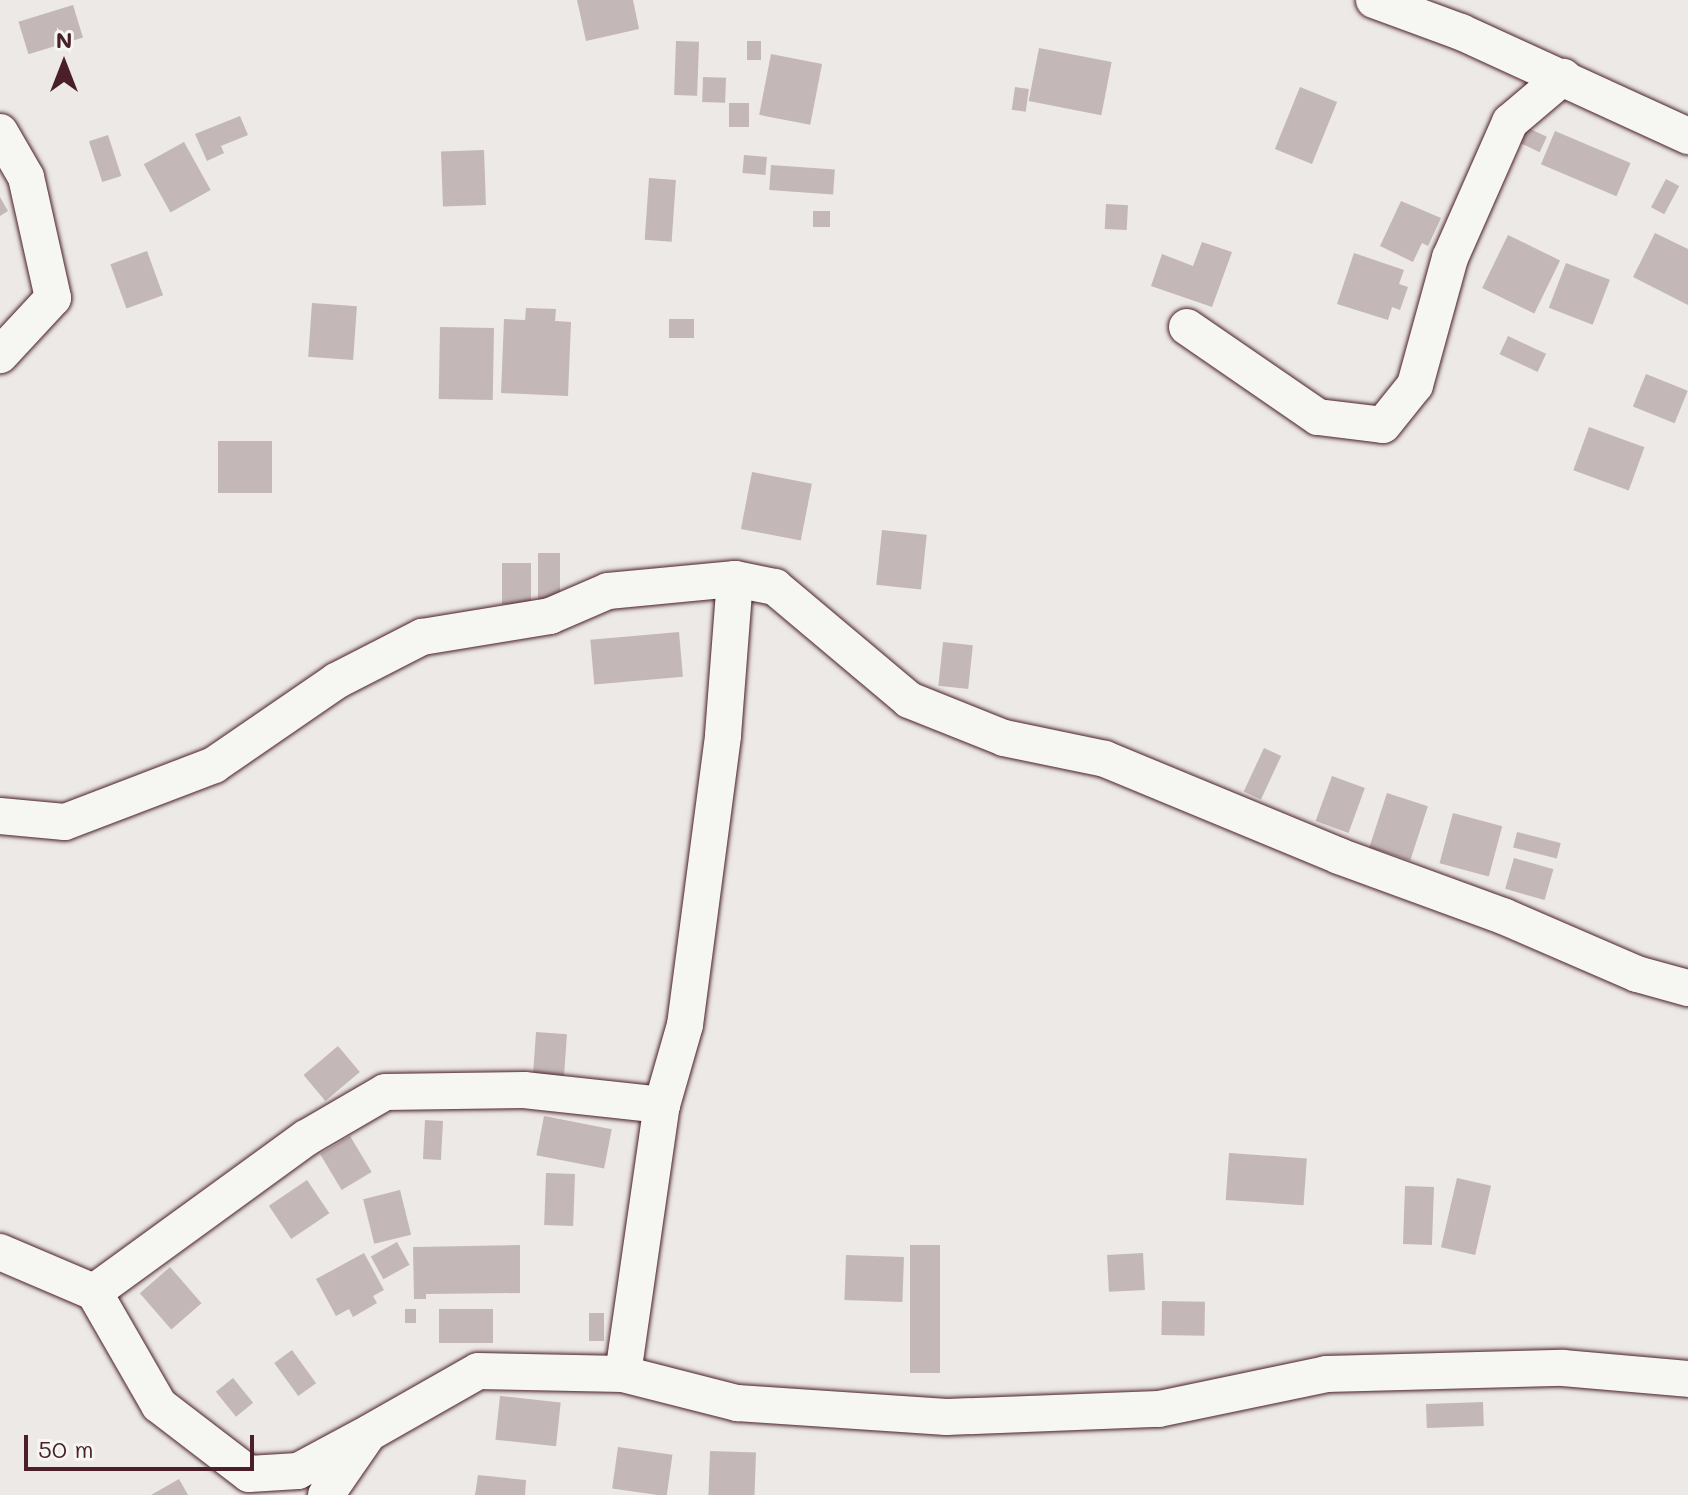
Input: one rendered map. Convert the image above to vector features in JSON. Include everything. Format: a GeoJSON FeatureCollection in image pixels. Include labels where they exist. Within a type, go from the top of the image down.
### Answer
{"type":"FeatureCollection","features":[{"type":"Feature","properties":{"kind":"street"},"geometry":{"type":"LineString","coordinates":[[1374,0],[1461,32],[1688,136]]}},
{"type":"Feature","properties":{"kind":"street"},"geometry":{"type":"LineString","coordinates":[[1187,327],[1318,417],[1383,425],[1415,385],[1450,258],[1510,122],[1563,77]]}},
{"type":"Feature","properties":{"kind":"street"},"geometry":{"type":"LineString","coordinates":[[0,132],[26,177],[53,298],[0,355]]}},
{"type":"Feature","properties":{"kind":"street"},"geometry":{"type":"LineString","coordinates":[[0,816],[65,822],[214,765],[336,681],[422,637],[550,616],[608,591],[735,579],[775,587],[909,700],[1004,738],[1105,759],[1339,856],[1503,916],[1637,974],[1688,988]]}},
{"type":"Feature","properties":{"kind":"street"},"geometry":{"type":"LineString","coordinates":[[623,1374],[662,1105],[685,1025],[723,735],[735,579]]}},
{"type":"Feature","properties":{"kind":"street"},"geometry":{"type":"LineString","coordinates":[[94,1292],[306,1138],[385,1092],[524,1090],[662,1105]]}},
{"type":"Feature","properties":{"kind":"street"},"geometry":{"type":"LineString","coordinates":[[0,1252],[94,1292],[159,1405],[249,1474],[298,1471],[478,1371],[623,1374],[737,1403],[947,1417],[1159,1409],[1326,1374],[1563,1368],[1688,1379]]}},
{"type":"Feature","properties":{"kind":"street"},"geometry":{"type":"LineString","coordinates":[[326,1495],[369,1433]]}},
{"type":"Feature","properties":{"kind":"building"},"geometry":{"type":"Polygon","coordinates":[[[577,0],[633,0],[639,29],[586,41],[577,0]]]}},
{"type":"Feature","properties":{"kind":"building"},"geometry":{"type":"Polygon","coordinates":[[[73,5],[83,38],[28,54],[18,22],[73,5]]]}},
{"type":"Feature","properties":{"kind":"building"},"geometry":{"type":"Polygon","coordinates":[[[676,41],[699,42],[697,96],[674,95],[676,41]]]}},
{"type":"Feature","properties":{"kind":"building"},"geometry":{"type":"Polygon","coordinates":[[[747,41],[761,41],[761,60],[747,60],[747,41]]]}},
{"type":"Feature","properties":{"kind":"building"},"geometry":{"type":"Polygon","coordinates":[[[1039,48],[1112,62],[1101,115],[1029,101],[1039,48]]]}},
{"type":"Feature","properties":{"kind":"building"},"geometry":{"type":"Polygon","coordinates":[[[771,54],[822,64],[810,125],[759,115],[771,54]]]}},
{"type":"Feature","properties":{"kind":"building"},"geometry":{"type":"Polygon","coordinates":[[[703,77],[726,78],[725,103],[702,102],[703,77]]]}},
{"type":"Feature","properties":{"kind":"building"},"geometry":{"type":"Polygon","coordinates":[[[1015,87],[1029,89],[1026,112],[1012,110],[1015,87]]]}},
{"type":"Feature","properties":{"kind":"building"},"geometry":{"type":"Polygon","coordinates":[[[1300,87],[1337,102],[1312,164],[1275,149],[1300,87]]]}},
{"type":"Feature","properties":{"kind":"building"},"geometry":{"type":"Polygon","coordinates":[[[729,103],[749,103],[749,127],[729,127],[729,103]]]}},
{"type":"Feature","properties":{"kind":"building"},"geometry":{"type":"Polygon","coordinates":[[[240,116],[248,135],[221,146],[224,153],[207,161],[195,134],[240,116]]]}},
{"type":"Feature","properties":{"kind":"building"},"geometry":{"type":"Polygon","coordinates":[[[1526,127],[1547,137],[1540,152],[1519,142],[1526,127]]]}},
{"type":"Feature","properties":{"kind":"building"},"geometry":{"type":"Polygon","coordinates":[[[1555,131],[1630,163],[1616,196],[1541,164],[1555,131]]]}},
{"type":"Feature","properties":{"kind":"building"},"geometry":{"type":"Polygon","coordinates":[[[108,135],[121,176],[102,182],[89,141],[108,135]]]}},
{"type":"Feature","properties":{"kind":"building"},"geometry":{"type":"Polygon","coordinates":[[[184,142],[211,190],[170,212],[144,164],[184,142]]]}},
{"type":"Feature","properties":{"kind":"building"},"geometry":{"type":"Polygon","coordinates":[[[484,150],[486,205],[443,206],[441,152],[484,150]]]}},
{"type":"Feature","properties":{"kind":"building"},"geometry":{"type":"Polygon","coordinates":[[[744,155],[767,157],[765,175],[742,173],[744,155]]]}},
{"type":"Feature","properties":{"kind":"building"},"geometry":{"type":"Polygon","coordinates":[[[771,165],[835,169],[833,194],[769,190],[771,165]]]}},
{"type":"Feature","properties":{"kind":"building"},"geometry":{"type":"Polygon","coordinates":[[[649,178],[676,180],[672,242],[645,240],[649,178]]]}},
{"type":"Feature","properties":{"kind":"building"},"geometry":{"type":"Polygon","coordinates":[[[1666,179],[1679,186],[1664,214],[1651,207],[1666,179]]]}},
{"type":"Feature","properties":{"kind":"building"},"geometry":{"type":"Polygon","coordinates":[[[0,197],[8,211],[0,216],[0,197]]]}},
{"type":"Feature","properties":{"kind":"building"},"geometry":{"type":"Polygon","coordinates":[[[1401,201],[1441,218],[1428,246],[1422,243],[1413,262],[1380,246],[1401,201]]]}},
{"type":"Feature","properties":{"kind":"building"},"geometry":{"type":"Polygon","coordinates":[[[1106,204],[1128,205],[1127,230],[1105,229],[1106,204]]]}},
{"type":"Feature","properties":{"kind":"building"},"geometry":{"type":"Polygon","coordinates":[[[813,211],[830,211],[830,227],[813,227],[813,211]]]}},
{"type":"Feature","properties":{"kind":"building"},"geometry":{"type":"Polygon","coordinates":[[[1655,233],[1688,249],[1688,305],[1633,277],[1655,233]]]}},
{"type":"Feature","properties":{"kind":"building"},"geometry":{"type":"Polygon","coordinates":[[[1508,235],[1560,260],[1534,313],[1482,288],[1508,235]]]}},
{"type":"Feature","properties":{"kind":"building"},"geometry":{"type":"Polygon","coordinates":[[[1202,242],[1232,252],[1212,307],[1151,286],[1162,254],[1193,266],[1202,242]]]}},
{"type":"Feature","properties":{"kind":"building"},"geometry":{"type":"Polygon","coordinates":[[[147,251],[163,295],[126,309],[110,264],[147,251]]]}},
{"type":"Feature","properties":{"kind":"building"},"geometry":{"type":"Polygon","coordinates":[[[1354,253],[1404,270],[1399,284],[1408,287],[1400,310],[1392,307],[1388,320],[1337,304],[1354,253]]]}},
{"type":"Feature","properties":{"kind":"building"},"geometry":{"type":"Polygon","coordinates":[[[1566,263],[1610,280],[1593,325],[1549,308],[1566,263]]]}},
{"type":"Feature","properties":{"kind":"building"},"geometry":{"type":"Polygon","coordinates":[[[312,303],[357,306],[353,360],[308,357],[312,303]]]}},
{"type":"Feature","properties":{"kind":"building"},"geometry":{"type":"Polygon","coordinates":[[[526,308],[556,309],[555,321],[571,322],[568,396],[501,393],[504,319],[525,320],[526,308]]]}},
{"type":"Feature","properties":{"kind":"building"},"geometry":{"type":"Polygon","coordinates":[[[669,319],[694,319],[694,338],[669,338],[669,319]]]}},
{"type":"Feature","properties":{"kind":"building"},"geometry":{"type":"Polygon","coordinates":[[[440,327],[494,328],[493,400],[439,399],[440,327]]]}},
{"type":"Feature","properties":{"kind":"building"},"geometry":{"type":"Polygon","coordinates":[[[1508,336],[1546,354],[1538,372],[1500,354],[1508,336]]]}},
{"type":"Feature","properties":{"kind":"building"},"geometry":{"type":"Polygon","coordinates":[[[1646,374],[1688,391],[1675,423],[1633,406],[1646,374]]]}},
{"type":"Feature","properties":{"kind":"building"},"geometry":{"type":"Polygon","coordinates":[[[1589,427],[1644,447],[1629,490],[1573,470],[1589,427]]]}},
{"type":"Feature","properties":{"kind":"building"},"geometry":{"type":"Polygon","coordinates":[[[218,441],[272,441],[272,493],[218,493],[218,441]]]}},
{"type":"Feature","properties":{"kind":"building"},"geometry":{"type":"Polygon","coordinates":[[[752,472],[812,484],[801,541],[741,529],[752,472]]]}},
{"type":"Feature","properties":{"kind":"building"},"geometry":{"type":"Polygon","coordinates":[[[882,530],[927,535],[921,589],[876,585],[882,530]]]}},
{"type":"Feature","properties":{"kind":"building"},"geometry":{"type":"Polygon","coordinates":[[[538,553],[560,553],[560,602],[538,602],[538,553]]]}},
{"type":"Feature","properties":{"kind":"building"},"geometry":{"type":"Polygon","coordinates":[[[502,563],[531,563],[531,604],[502,604],[502,563]]]}},
{"type":"Feature","properties":{"kind":"building"},"geometry":{"type":"Polygon","coordinates":[[[679,632],[683,677],[594,685],[590,640],[679,632]]]}},
{"type":"Feature","properties":{"kind":"building"},"geometry":{"type":"Polygon","coordinates":[[[943,642],[973,645],[968,689],[938,686],[943,642]]]}},
{"type":"Feature","properties":{"kind":"building"},"geometry":{"type":"Polygon","coordinates":[[[1264,748],[1281,756],[1261,800],[1244,792],[1264,748]]]}},
{"type":"Feature","properties":{"kind":"building"},"geometry":{"type":"Polygon","coordinates":[[[1332,776],[1365,788],[1348,833],[1316,821],[1332,776]]]}},
{"type":"Feature","properties":{"kind":"building"},"geometry":{"type":"Polygon","coordinates":[[[1387,793],[1428,806],[1410,860],[1369,847],[1387,793]]]}},
{"type":"Feature","properties":{"kind":"building"},"geometry":{"type":"Polygon","coordinates":[[[1453,813],[1502,826],[1489,876],[1440,863],[1453,813]]]}},
{"type":"Feature","properties":{"kind":"building"},"geometry":{"type":"Polygon","coordinates":[[[1517,832],[1561,843],[1557,858],[1513,848],[1517,832]]]}},
{"type":"Feature","properties":{"kind":"building"},"geometry":{"type":"Polygon","coordinates":[[[1514,858],[1553,869],[1545,900],[1505,889],[1514,858]]]}},
{"type":"Feature","properties":{"kind":"building"},"geometry":{"type":"Polygon","coordinates":[[[536,1032],[567,1034],[564,1077],[533,1075],[536,1032]]]}},
{"type":"Feature","properties":{"kind":"building"},"geometry":{"type":"Polygon","coordinates":[[[338,1046],[360,1072],[325,1101],[304,1075],[338,1046]]]}},
{"type":"Feature","properties":{"kind":"building"},"geometry":{"type":"Polygon","coordinates":[[[544,1116],[612,1129],[604,1168],[536,1155],[544,1116]]]}},
{"type":"Feature","properties":{"kind":"building"},"geometry":{"type":"Polygon","coordinates":[[[425,1120],[443,1121],[441,1160],[423,1159],[425,1120]]]}},
{"type":"Feature","properties":{"kind":"building"},"geometry":{"type":"Polygon","coordinates":[[[350,1136],[372,1172],[342,1190],[320,1154],[350,1136]]]}},
{"type":"Feature","properties":{"kind":"building"},"geometry":{"type":"Polygon","coordinates":[[[1229,1153],[1307,1158],[1304,1205],[1226,1200],[1229,1153]]]}},
{"type":"Feature","properties":{"kind":"building"},"geometry":{"type":"Polygon","coordinates":[[[546,1173],[575,1174],[573,1226],[544,1225],[546,1173]]]}},
{"type":"Feature","properties":{"kind":"building"},"geometry":{"type":"Polygon","coordinates":[[[1457,1178],[1491,1186],[1475,1255],[1441,1247],[1457,1178]]]}},
{"type":"Feature","properties":{"kind":"building"},"geometry":{"type":"Polygon","coordinates":[[[307,1180],[329,1213],[291,1239],[269,1206],[307,1180]]]}},
{"type":"Feature","properties":{"kind":"building"},"geometry":{"type":"Polygon","coordinates":[[[1405,1186],[1434,1187],[1432,1245],[1403,1244],[1405,1186]]]}},
{"type":"Feature","properties":{"kind":"building"},"geometry":{"type":"Polygon","coordinates":[[[400,1190],[411,1235],[374,1244],[363,1199],[400,1190]]]}},
{"type":"Feature","properties":{"kind":"building"},"geometry":{"type":"Polygon","coordinates":[[[397,1242],[410,1265],[383,1279],[371,1257],[397,1242]]]}},
{"type":"Feature","properties":{"kind":"building"},"geometry":{"type":"Polygon","coordinates":[[[520,1245],[520,1293],[426,1294],[426,1299],[414,1299],[413,1247],[520,1245]]]}},
{"type":"Feature","properties":{"kind":"building"},"geometry":{"type":"Polygon","coordinates":[[[910,1245],[940,1245],[940,1373],[910,1373],[910,1245]]]}},
{"type":"Feature","properties":{"kind":"building"},"geometry":{"type":"Polygon","coordinates":[[[364,1253],[384,1290],[373,1296],[377,1303],[353,1317],[349,1309],[336,1316],[316,1279],[364,1253]]]}},
{"type":"Feature","properties":{"kind":"building"},"geometry":{"type":"Polygon","coordinates":[[[1143,1253],[1145,1290],[1109,1292],[1107,1255],[1143,1253]]]}},
{"type":"Feature","properties":{"kind":"building"},"geometry":{"type":"Polygon","coordinates":[[[846,1255],[904,1257],[902,1302],[844,1300],[846,1255]]]}},
{"type":"Feature","properties":{"kind":"building"},"geometry":{"type":"Polygon","coordinates":[[[170,1267],[201,1303],[171,1329],[140,1293],[170,1267]]]}},
{"type":"Feature","properties":{"kind":"building"},"geometry":{"type":"Polygon","coordinates":[[[1162,1301],[1205,1302],[1204,1336],[1161,1335],[1162,1301]]]}},
{"type":"Feature","properties":{"kind":"building"},"geometry":{"type":"Polygon","coordinates":[[[405,1309],[416,1309],[416,1323],[405,1323],[405,1309]]]}},
{"type":"Feature","properties":{"kind":"building"},"geometry":{"type":"Polygon","coordinates":[[[439,1309],[493,1309],[493,1343],[439,1343],[439,1309]]]}},
{"type":"Feature","properties":{"kind":"building"},"geometry":{"type":"Polygon","coordinates":[[[589,1313],[604,1313],[604,1341],[589,1341],[589,1313]]]}},
{"type":"Feature","properties":{"kind":"building"},"geometry":{"type":"Polygon","coordinates":[[[292,1350],[316,1383],[298,1396],[274,1363],[292,1350]]]}},
{"type":"Feature","properties":{"kind":"building"},"geometry":{"type":"Polygon","coordinates":[[[233,1378],[253,1403],[236,1417],[216,1392],[233,1378]]]}},
{"type":"Feature","properties":{"kind":"building"},"geometry":{"type":"Polygon","coordinates":[[[500,1396],[561,1402],[556,1446],[495,1440],[500,1396]]]}},
{"type":"Feature","properties":{"kind":"building"},"geometry":{"type":"Polygon","coordinates":[[[1483,1402],[1484,1426],[1427,1428],[1426,1404],[1483,1402]]]}},
{"type":"Feature","properties":{"kind":"building"},"geometry":{"type":"Polygon","coordinates":[[[618,1447],[672,1455],[667,1495],[612,1489],[618,1447]]]}},
{"type":"Feature","properties":{"kind":"building"},"geometry":{"type":"Polygon","coordinates":[[[710,1451],[756,1453],[754,1495],[708,1495],[710,1451]]]}},
{"type":"Feature","properties":{"kind":"building"},"geometry":{"type":"Polygon","coordinates":[[[478,1475],[526,1480],[525,1495],[475,1495],[478,1475]]]}},
{"type":"Feature","properties":{"kind":"building"},"geometry":{"type":"Polygon","coordinates":[[[179,1479],[188,1495],[151,1495],[179,1479]]]}}]}
